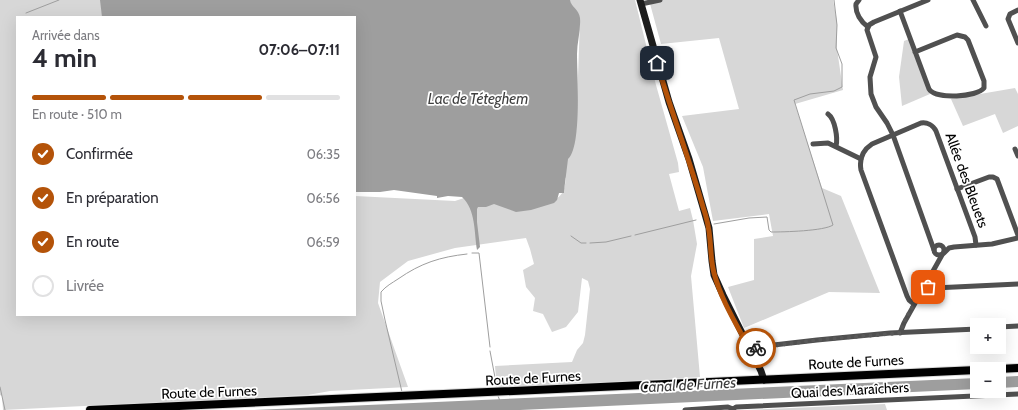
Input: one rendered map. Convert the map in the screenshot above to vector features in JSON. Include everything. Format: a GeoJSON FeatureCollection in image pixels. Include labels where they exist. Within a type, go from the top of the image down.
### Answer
{"type":"FeatureCollection","features":[{"type":"Feature","properties":{"kind":"main road"},"geometry":{"type":"LineString","coordinates":[[642,2],[672,112],[691,165],[706,214],[714,274],[764,380]]}},
{"type":"Feature","properties":{"kind":"main road"},"geometry":{"type":"LineString","coordinates":[[1006,369],[1018,368]]}},
{"type":"Feature","properties":{"kind":"main road","name":"Route de Furnes"},"geometry":{"type":"LineString","coordinates":[[90,410],[970,370]]}},
{"type":"Feature","properties":{"kind":"street"},"geometry":{"type":"LineString","coordinates":[[642,2],[660,0]]}},
{"type":"Feature","properties":{"kind":"street"},"geometry":{"type":"LineString","coordinates":[[859,0],[856,4],[856,8],[861,20],[868,27]]}},
{"type":"Feature","properties":{"kind":"street"},"geometry":{"type":"LineString","coordinates":[[926,0],[874,22],[868,27],[867,32],[876,57],[870,77],[871,94],[876,107],[893,135],[931,239],[934,252],[934,264],[931,274]]}},
{"type":"Feature","properties":{"kind":"street"},"geometry":{"type":"LineString","coordinates":[[973,0],[986,26]]}},
{"type":"Feature","properties":{"kind":"street"},"geometry":{"type":"LineString","coordinates":[[1018,10],[1010,14],[1008,19],[1018,43]]}},
{"type":"Feature","properties":{"kind":"street"},"geometry":{"type":"LineString","coordinates":[[900,11],[915,52],[929,89],[932,93],[955,96],[979,92],[984,88],[984,81],[968,40],[965,36],[957,36],[915,52]]}},
{"type":"Feature","properties":{"kind":"street"},"geometry":{"type":"LineString","coordinates":[[828,114],[832,120],[837,141],[836,146]]}},
{"type":"Feature","properties":{"kind":"street","name":"Allée des Bleuets"},"geometry":{"type":"LineString","coordinates":[[861,159],[864,151],[869,146],[922,123],[933,126],[975,237],[976,245]]}},
{"type":"Feature","properties":{"kind":"street"},"geometry":{"type":"LineString","coordinates":[[813,144],[825,142],[861,159],[860,166],[862,174],[907,296],[914,304]]}},
{"type":"Feature","properties":{"kind":"street"},"geometry":{"type":"LineString","coordinates":[[1015,149],[1018,156]]}},
{"type":"Feature","properties":{"kind":"street"},"geometry":{"type":"LineString","coordinates":[[957,189],[989,177],[996,178],[1018,235]]}},
{"type":"Feature","properties":{"kind":"street"},"geometry":{"type":"LineString","coordinates":[[934,252],[936,246],[939,245],[976,245],[1018,238]]}},
{"type":"Feature","properties":{"kind":"street"},"geometry":{"type":"LineString","coordinates":[[931,239],[934,243],[944,247],[943,254]]}},
{"type":"Feature","properties":{"kind":"street"},"geometry":{"type":"LineString","coordinates":[[900,333],[914,304],[943,254],[950,248],[960,246]]}},
{"type":"Feature","properties":{"kind":"street"},"geometry":{"type":"LineString","coordinates":[[934,252],[938,255],[943,254]]}},
{"type":"Feature","properties":{"kind":"street"},"geometry":{"type":"LineString","coordinates":[[924,286],[934,288],[1018,284]]}},
{"type":"Feature","properties":{"kind":"street"},"geometry":{"type":"LineString","coordinates":[[1006,327],[1018,326]]}},
{"type":"Feature","properties":{"kind":"street"},"geometry":{"type":"LineString","coordinates":[[750,350],[817,340],[900,333],[970,329]]}},
{"type":"Feature","properties":{"kind":"street","name":"Quai des Maraîchers"},"geometry":{"type":"LineString","coordinates":[[685,410],[732,409],[736,407],[1018,394]]}},
{"type":"Feature","properties":{"kind":"shaded area"},"geometry":{"type":"Polygon","coordinates":[[[0,0],[103,0],[106,16],[16,16],[16,316],[356,316],[356,196],[455,201],[467,197],[550,203],[560,196],[566,178],[544,161],[576,132],[580,20],[568,0],[635,0],[656,85],[678,163],[679,172],[669,174],[679,211],[690,208],[693,220],[697,244],[691,276],[700,377],[497,389],[495,366],[572,362],[577,350],[583,343],[585,335],[590,289],[588,281],[582,278],[578,312],[566,327],[552,332],[543,314],[533,311],[535,298],[526,287],[523,270],[534,264],[526,238],[455,248],[408,261],[380,282],[378,303],[408,387],[330,391],[308,395],[3,410],[2,396],[0,395],[0,0]]]}},
{"type":"Feature","properties":{"kind":"shaded area"},"geometry":{"type":"Polygon","coordinates":[[[649,0],[833,0],[837,21],[837,49],[843,90],[795,104],[822,188],[841,196],[880,293],[829,292],[744,328],[728,287],[754,280],[754,239],[773,236],[769,214],[713,221],[703,167],[682,116],[739,109],[719,38],[661,44],[649,0]]]}},
{"type":"Feature","properties":{"kind":"shaded area"},"geometry":{"type":"Polygon","coordinates":[[[909,39],[930,94],[902,106],[899,77],[904,41],[909,39]]]}},
{"type":"Feature","properties":{"kind":"shaded area"},"geometry":{"type":"Polygon","coordinates":[[[1015,88],[1018,94],[1018,126],[1003,133],[995,114],[963,126],[951,99],[1015,88]]]}},
{"type":"Feature","properties":{"kind":"shaded area"},"geometry":{"type":"Polygon","coordinates":[[[885,404],[887,410],[744,410],[885,404]]]}},
{"type":"Feature","properties":{"kind":"water","name":"Lac de Téteghem"},"geometry":{"type":"Polygon","coordinates":[[[100,0],[570,0],[580,18],[577,54],[578,110],[575,140],[572,152],[568,159],[564,193],[559,193],[557,200],[554,203],[531,210],[516,212],[494,204],[486,207],[478,207],[477,222],[480,247],[477,250],[472,215],[467,202],[462,197],[448,196],[437,198],[437,196],[394,190],[380,192],[356,192],[356,16],[102,16],[100,0]]]}},
{"type":"Feature","properties":{"kind":"water"},"geometry":{"type":"Polygon","coordinates":[[[1018,376],[1018,387],[1006,388],[1006,377],[1018,376]]]}},
{"type":"Feature","properties":{"kind":"water"},"geometry":{"type":"Polygon","coordinates":[[[970,378],[970,389],[520,410],[254,410],[970,378]]]}},
{"type":"Feature","properties":{"kind":"waterway"},"geometry":{"type":"LineString","coordinates":[[26,13],[59,0]]}},
{"type":"Feature","properties":{"kind":"waterway"},"geometry":{"type":"LineString","coordinates":[[714,224],[749,218],[767,217],[769,230],[771,232],[813,230],[833,225],[794,100],[810,94],[834,91],[842,87],[842,64],[836,48],[837,25],[834,0]]}},
{"type":"Feature","properties":{"kind":"waterway"},"geometry":{"type":"LineString","coordinates":[[635,235],[696,220]]}},
{"type":"Feature","properties":{"kind":"waterway"},"geometry":{"type":"LineString","coordinates":[[571,236],[581,243],[586,243]]}},
{"type":"Feature","properties":{"kind":"waterway"},"geometry":{"type":"LineString","coordinates":[[590,243],[606,242],[631,236]]}},
{"type":"Feature","properties":{"kind":"waterway"},"geometry":{"type":"LineString","coordinates":[[472,253],[479,253],[490,347]]}},
{"type":"Feature","properties":{"kind":"waterway"},"geometry":{"type":"LineString","coordinates":[[402,392],[381,301],[381,292],[406,273],[423,265],[439,259],[467,254]]}},
{"type":"Feature","properties":{"kind":"waterway"},"geometry":{"type":"LineString","coordinates":[[490,351],[497,388]]}},
{"type":"Feature","properties":{"kind":"waterway"},"geometry":{"type":"LineString","coordinates":[[0,387],[5,410]]}},
{"type":"Feature","properties":{"kind":"waterway"},"geometry":{"type":"LineString","coordinates":[[498,396],[500,401]]}},
{"type":"Feature","properties":{"kind":"way so far"},"geometry":{"type":"LineString","coordinates":[[756,348],[817,340],[900,333],[904,322],[924,286],[928,287]]}},
{"type":"Feature","properties":{"kind":"route"},"geometry":{"type":"LineString","coordinates":[[657,63],[706,214],[714,274],[719,288],[750,350],[756,348]]}},
{"type":"Feature","properties":{"kind":"water label","name":"Canal de Furnes"},"geometry":{"type":"Point","coordinates":[688,385]}}]}
